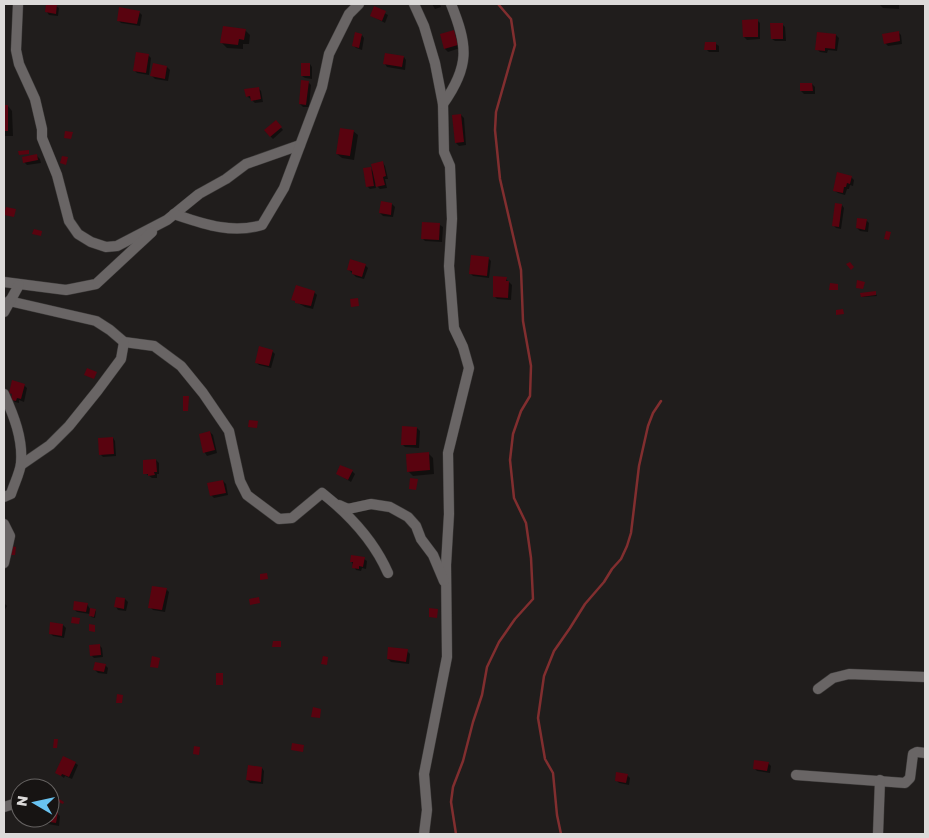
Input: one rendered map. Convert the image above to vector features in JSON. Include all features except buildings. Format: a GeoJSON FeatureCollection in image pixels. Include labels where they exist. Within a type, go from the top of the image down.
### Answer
{"type":"FeatureCollection","features":[{"type":"Feature","properties":{"kind":"street"},"geometry":{"type":"LineString","coordinates":[[18,4],[16,50],[19,64],[35,99],[42,129],[42,138],[57,175],[70,224],[78,234],[91,242],[106,247],[117,246],[162,222],[199,194],[226,179],[246,164],[300,145]]}},
{"type":"Feature","properties":{"kind":"street"},"geometry":{"type":"LineString","coordinates":[[174,214],[214,227],[248,229],[262,226],[284,188],[322,86],[329,54],[350,14],[359,4]]}},
{"type":"Feature","properties":{"kind":"street"},"geometry":{"type":"LineString","coordinates":[[414,4],[424,26],[435,63],[443,104],[444,152],[450,166],[452,219],[449,266],[454,328],[463,347],[469,368],[448,453],[447,657],[424,774],[427,810],[424,834]]}},
{"type":"Feature","properties":{"kind":"street"},"geometry":{"type":"LineString","coordinates":[[443,104],[455,88],[463,68],[464,50],[460,25],[451,4]]}},
{"type":"Feature","properties":{"kind":"street"},"geometry":{"type":"LineString","coordinates":[[4,282],[66,290],[96,284],[162,222]]}},
{"type":"Feature","properties":{"kind":"street"},"geometry":{"type":"LineString","coordinates":[[4,312],[19,285]]}},
{"type":"Feature","properties":{"kind":"street"},"geometry":{"type":"LineString","coordinates":[[9,301],[96,321],[124,342],[154,346],[180,366],[202,393],[228,431],[240,481],[247,495],[279,519],[292,518],[322,493],[336,504],[363,532],[379,553],[388,573]]}},
{"type":"Feature","properties":{"kind":"street"},"geometry":{"type":"LineString","coordinates":[[21,465],[50,445],[69,426],[98,390],[120,358],[124,342]]}},
{"type":"Feature","properties":{"kind":"street"},"geometry":{"type":"LineString","coordinates":[[4,394],[20,438],[21,465],[11,494],[4,497]]}},
{"type":"Feature","properties":{"kind":"street"},"geometry":{"type":"LineString","coordinates":[[336,504],[348,509],[371,504],[390,507],[408,517],[416,526],[422,539],[433,554],[447,588]]}},
{"type":"Feature","properties":{"kind":"street"},"geometry":{"type":"LineString","coordinates":[[4,524],[10,536],[4,564]]}},
{"type":"Feature","properties":{"kind":"street"},"geometry":{"type":"LineString","coordinates":[[818,689],[833,678],[849,674],[925,677]]}},
{"type":"Feature","properties":{"kind":"street"},"geometry":{"type":"LineString","coordinates":[[796,775],[907,782],[910,778],[913,754],[917,752],[925,753]]}},
{"type":"Feature","properties":{"kind":"street"},"geometry":{"type":"LineString","coordinates":[[878,834],[880,780]]}},
{"type":"Feature","properties":{"kind":"waterway"},"geometry":{"type":"LineString","coordinates":[[456,834],[451,802],[453,787],[463,761],[482,695],[487,667],[499,642],[515,619],[533,599],[531,558],[526,523],[514,498],[510,460],[513,434],[521,411],[530,396],[531,366],[523,321],[521,270],[500,179],[495,130],[496,112],[515,45],[511,19],[498,4]]}},
{"type":"Feature","properties":{"kind":"waterway"},"geometry":{"type":"LineString","coordinates":[[561,834],[553,773],[545,759],[538,718],[544,676],[554,651],[585,604],[621,559],[627,546],[631,533],[639,466],[648,426],[653,413],[661,401]]}}]}
